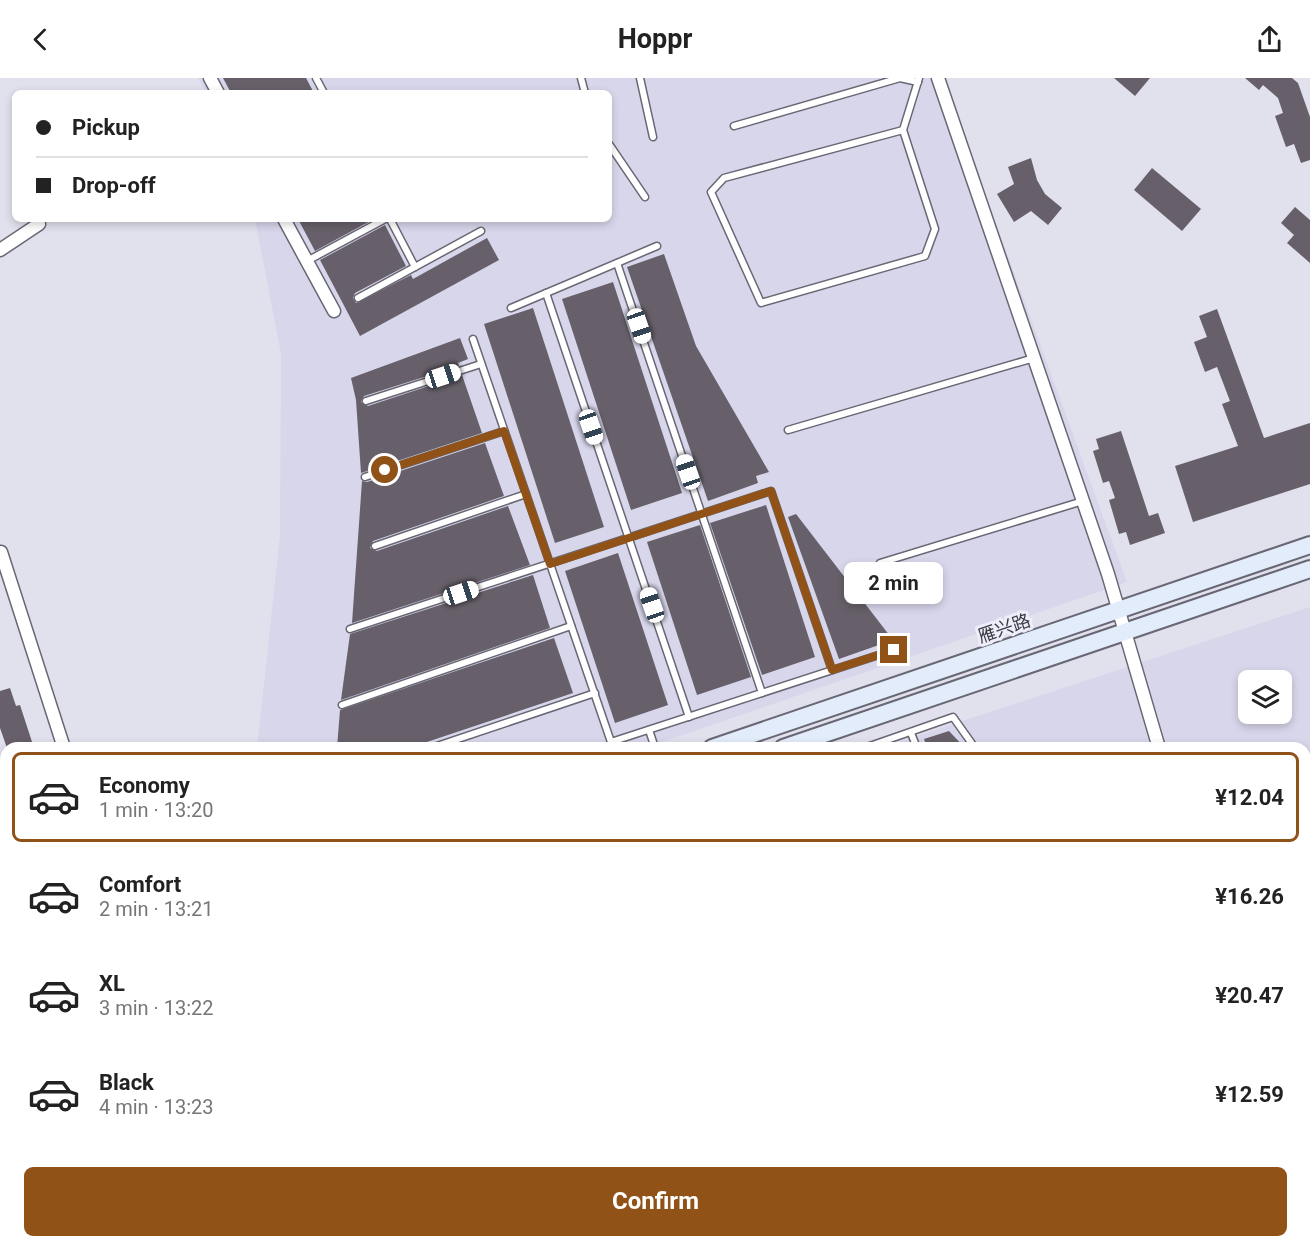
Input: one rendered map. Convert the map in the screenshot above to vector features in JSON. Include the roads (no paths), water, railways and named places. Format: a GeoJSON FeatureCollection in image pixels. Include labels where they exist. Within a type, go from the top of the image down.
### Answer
{"type":"FeatureCollection","features":[{"type":"Feature","properties":{"kind":"main road","name":"雁兴路"},"geometry":{"type":"LineString","coordinates":[[730,742],[1310,545]]}},
{"type":"Feature","properties":{"kind":"main road"},"geometry":{"type":"LineString","coordinates":[[801,742],[1310,569]]}},
{"type":"Feature","properties":{"kind":"street"},"geometry":{"type":"LineString","coordinates":[[938,78],[1083,501],[1157,742]]}},
{"type":"Feature","properties":{"kind":"street"},"geometry":{"type":"LineString","coordinates":[[286,222],[334,311]]}},
{"type":"Feature","properties":{"kind":"street"},"geometry":{"type":"LineString","coordinates":[[0,250],[39,224]]}},
{"type":"Feature","properties":{"kind":"street"},"geometry":{"type":"LineString","coordinates":[[1,552],[61,742]]}},
{"type":"Feature","properties":{"kind":"lane"},"geometry":{"type":"LineString","coordinates":[[640,78],[653,137]]}},
{"type":"Feature","properties":{"kind":"lane"},"geometry":{"type":"LineString","coordinates":[[734,126],[900,78],[919,80],[903,130],[935,229],[925,256],[761,303],[711,192],[724,178],[903,130]]}},
{"type":"Feature","properties":{"kind":"lane"},"geometry":{"type":"LineString","coordinates":[[612,148],[645,197]]}},
{"type":"Feature","properties":{"kind":"lane"},"geometry":{"type":"LineString","coordinates":[[307,261],[379,222]]}},
{"type":"Feature","properties":{"kind":"lane"},"geometry":{"type":"LineString","coordinates":[[392,222],[415,267]]}},
{"type":"Feature","properties":{"kind":"lane"},"geometry":{"type":"LineString","coordinates":[[358,298],[481,231]]}},
{"type":"Feature","properties":{"kind":"lane"},"geometry":{"type":"LineString","coordinates":[[512,308],[657,246]]}},
{"type":"Feature","properties":{"kind":"lane"},"geometry":{"type":"LineString","coordinates":[[617,263],[762,693]]}},
{"type":"Feature","properties":{"kind":"lane"},"geometry":{"type":"LineString","coordinates":[[546,293],[689,717]]}},
{"type":"Feature","properties":{"kind":"lane"},"geometry":{"type":"LineString","coordinates":[[473,339],[611,742],[894,650]]}},
{"type":"Feature","properties":{"kind":"lane"},"geometry":{"type":"LineString","coordinates":[[788,430],[1035,358]]}},
{"type":"Feature","properties":{"kind":"lane"},"geometry":{"type":"LineString","coordinates":[[366,401],[481,364]]}},
{"type":"Feature","properties":{"kind":"lane"},"geometry":{"type":"LineString","coordinates":[[365,477],[504,431]]}},
{"type":"Feature","properties":{"kind":"lane"},"geometry":{"type":"LineString","coordinates":[[350,629],[771,491],[832,670]]}},
{"type":"Feature","properties":{"kind":"lane"},"geometry":{"type":"LineString","coordinates":[[375,546],[526,494]]}},
{"type":"Feature","properties":{"kind":"lane"},"geometry":{"type":"LineString","coordinates":[[880,563],[1083,501]]}},
{"type":"Feature","properties":{"kind":"lane"},"geometry":{"type":"LineString","coordinates":[[342,705],[572,626]]}},
{"type":"Feature","properties":{"kind":"lane"},"geometry":{"type":"LineString","coordinates":[[449,742],[595,693]]}},
{"type":"Feature","properties":{"kind":"lane"},"geometry":{"type":"LineString","coordinates":[[883,742],[953,717],[971,742]]}},
{"type":"Feature","properties":{"kind":"lane"},"geometry":{"type":"LineString","coordinates":[[649,730],[653,742]]}},
{"type":"Feature","properties":{"kind":"lane"},"geometry":{"type":"LineString","coordinates":[[911,733],[915,742]]}}]}
